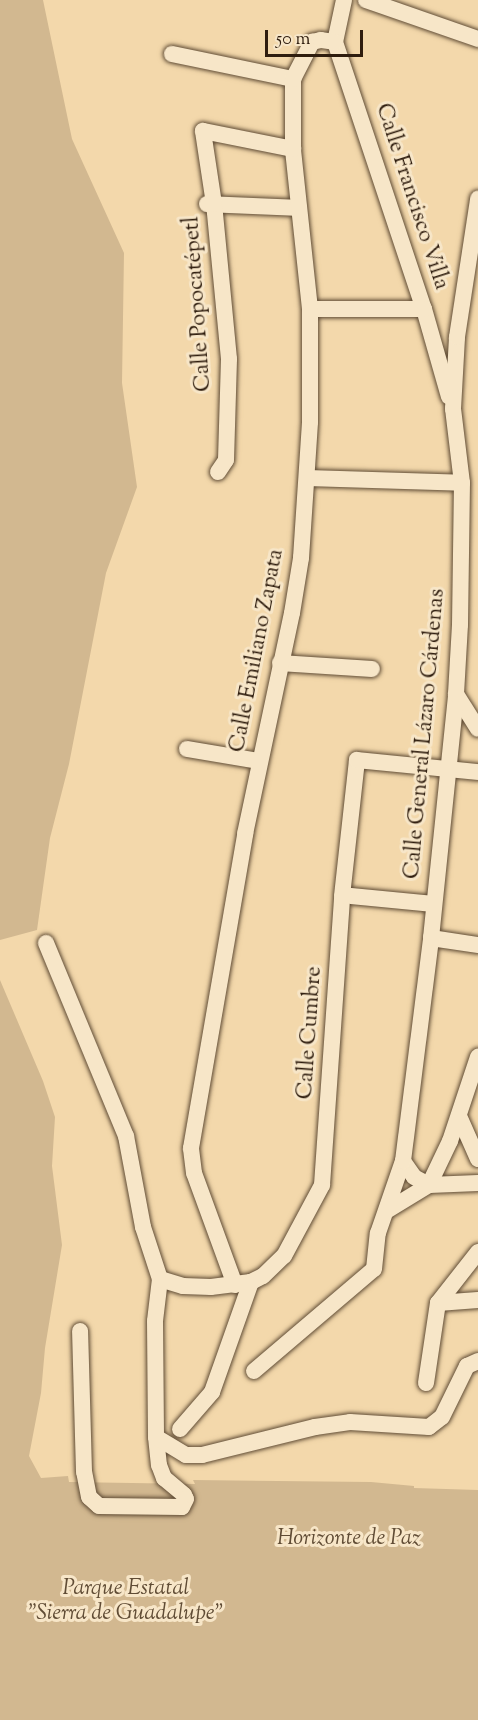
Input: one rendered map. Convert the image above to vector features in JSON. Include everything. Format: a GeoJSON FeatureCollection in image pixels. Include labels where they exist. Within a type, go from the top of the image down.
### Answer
{"type":"FeatureCollection","features":[{"type":"Feature","properties":{"kind":"street"},"geometry":{"type":"LineString","coordinates":[[335,42],[344,0]]}},
{"type":"Feature","properties":{"kind":"street"},"geometry":{"type":"LineString","coordinates":[[366,0],[478,39]]}},
{"type":"Feature","properties":{"kind":"street","name":"Calle Emiliano Zapata"},"geometry":{"type":"LineString","coordinates":[[243,1283],[194,1173],[191,1148],[208,1037],[259,761],[301,558],[307,478],[310,309],[293,149],[293,79],[312,42],[321,40],[335,42]]}},
{"type":"Feature","properties":{"kind":"street","name":"Calle Francisco Villa"},"geometry":{"type":"LineString","coordinates":[[335,42],[424,309],[453,409]]}},
{"type":"Feature","properties":{"kind":"street"},"geometry":{"type":"LineString","coordinates":[[172,54],[293,79]]}},
{"type":"Feature","properties":{"kind":"street","name":"Calle Popocatépetl"},"geometry":{"type":"LineString","coordinates":[[218,471],[226,460],[229,359],[203,131],[293,149]]}},
{"type":"Feature","properties":{"kind":"street","name":"Calle General Lázaro Cárdenas"},"geometry":{"type":"LineString","coordinates":[[254,1371],[374,1269],[378,1233],[388,1210],[403,1161],[431,938],[456,694],[460,625],[462,483],[453,409],[457,337],[478,199]]}},
{"type":"Feature","properties":{"kind":"street"},"geometry":{"type":"LineString","coordinates":[[210,204],[300,208]]}},
{"type":"Feature","properties":{"kind":"street"},"geometry":{"type":"LineString","coordinates":[[310,309],[424,309]]}},
{"type":"Feature","properties":{"kind":"street"},"geometry":{"type":"LineString","coordinates":[[307,478],[462,483]]}},
{"type":"Feature","properties":{"kind":"street"},"geometry":{"type":"LineString","coordinates":[[280,663],[372,669]]}},
{"type":"Feature","properties":{"kind":"street"},"geometry":{"type":"LineString","coordinates":[[456,694],[478,729]]}},
{"type":"Feature","properties":{"kind":"street"},"geometry":{"type":"LineString","coordinates":[[187,749],[259,761]]}},
{"type":"Feature","properties":{"kind":"street","name":"Calle Cumbre"},"geometry":{"type":"LineString","coordinates":[[243,1283],[268,1272],[284,1256],[322,1185],[342,896],[357,760],[448,771]]}},
{"type":"Feature","properties":{"kind":"street"},"geometry":{"type":"LineString","coordinates":[[448,771],[478,772]]}},
{"type":"Feature","properties":{"kind":"street"},"geometry":{"type":"LineString","coordinates":[[351,896],[434,904]]}},
{"type":"Feature","properties":{"kind":"street"},"geometry":{"type":"LineString","coordinates":[[431,938],[478,945]]}},
{"type":"Feature","properties":{"kind":"street"},"geometry":{"type":"LineString","coordinates":[[46,943],[121,1122],[143,1227],[160,1279],[155,1321],[156,1437],[164,1478],[184,1495],[185,1504],[177,1508],[99,1506],[89,1497],[84,1472],[80,1331]]}},
{"type":"Feature","properties":{"kind":"street"},"geometry":{"type":"LineString","coordinates":[[429,1185],[445,1153],[478,1057]]}},
{"type":"Feature","properties":{"kind":"street"},"geometry":{"type":"LineString","coordinates":[[459,1116],[478,1159]]}},
{"type":"Feature","properties":{"kind":"street"},"geometry":{"type":"LineString","coordinates":[[403,1161],[414,1177],[429,1185]]}},
{"type":"Feature","properties":{"kind":"street"},"geometry":{"type":"LineString","coordinates":[[388,1210],[429,1185],[478,1183]]}},
{"type":"Feature","properties":{"kind":"street"},"geometry":{"type":"LineString","coordinates":[[426,1383],[438,1303],[478,1252]]}},
{"type":"Feature","properties":{"kind":"street"},"geometry":{"type":"LineString","coordinates":[[160,1279],[183,1286],[243,1283],[212,1392],[180,1429]]}},
{"type":"Feature","properties":{"kind":"street"},"geometry":{"type":"LineString","coordinates":[[438,1303],[478,1300]]}},
{"type":"Feature","properties":{"kind":"street"},"geometry":{"type":"LineString","coordinates":[[156,1437],[186,1455],[202,1455],[315,1427],[350,1422],[429,1427],[442,1417],[467,1366],[478,1361]]}},
{"type":"Feature","properties":{"kind":"green space"},"geometry":{"type":"Polygon","coordinates":[[[0,0],[43,0],[72,139],[124,253],[122,383],[137,487],[106,573],[69,764],[50,838],[37,930],[0,940],[0,0]]]}},
{"type":"Feature","properties":{"kind":"green space","name":"Parque Estatal \"Sierra de Guadalupe\""},"geometry":{"type":"Polygon","coordinates":[[[0,980],[43,1081],[55,1117],[52,1166],[62,1245],[45,1348],[41,1393],[29,1456],[41,1478],[68,1476],[69,1482],[195,1484],[193,1480],[371,1482],[414,1486],[414,1488],[478,1490],[478,1720],[0,1720],[0,980]]]}},
{"type":"Feature","properties":{"kind":"park label","name":"Horizonte de Paz"},"geometry":{"type":"Point","coordinates":[349,1540]}}]}
